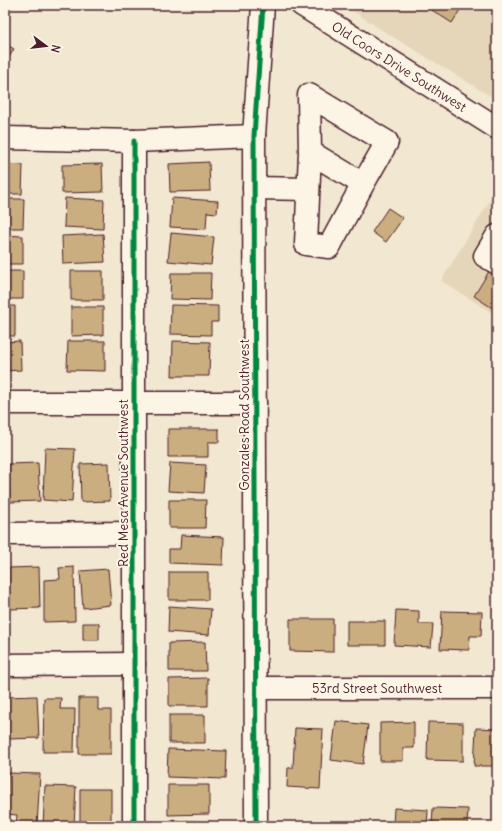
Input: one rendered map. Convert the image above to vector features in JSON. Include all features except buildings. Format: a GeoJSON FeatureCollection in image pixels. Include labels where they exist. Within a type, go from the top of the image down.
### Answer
{"type":"FeatureCollection","features":[{"type":"Feature","properties":{"kind":"street","name":"Gonzales Road Southwest"},"geometry":{"type":"LineString","coordinates":[[256,826],[254,136],[263,5]]}},
{"type":"Feature","properties":{"kind":"street","name":"Old Coors Drive Southwest"},"geometry":{"type":"LineString","coordinates":[[302,5],[497,128]]}},
{"type":"Feature","properties":{"kind":"street"},"geometry":{"type":"LineString","coordinates":[[309,95],[387,142],[363,184],[329,247],[306,244],[310,152],[309,95]]}},
{"type":"Feature","properties":{"kind":"street"},"geometry":{"type":"LineString","coordinates":[[11,135],[134,140],[254,136]]}},
{"type":"Feature","properties":{"kind":"street","name":"Red Mesa Avenue Southwest"},"geometry":{"type":"LineString","coordinates":[[134,140],[134,826]]}},
{"type":"Feature","properties":{"kind":"street"},"geometry":{"type":"LineString","coordinates":[[310,152],[363,184]]}},
{"type":"Feature","properties":{"kind":"street"},"geometry":{"type":"LineString","coordinates":[[254,188],[308,189]]}},
{"type":"Feature","properties":{"kind":"street"},"geometry":{"type":"LineString","coordinates":[[497,236],[484,256],[497,263]]}},
{"type":"Feature","properties":{"kind":"street"},"geometry":{"type":"LineString","coordinates":[[5,403],[255,403]]}},
{"type":"Feature","properties":{"kind":"street"},"geometry":{"type":"LineString","coordinates":[[5,534],[134,533]]}},
{"type":"Feature","properties":{"kind":"street"},"geometry":{"type":"LineString","coordinates":[[5,664],[134,664]]}},
{"type":"Feature","properties":{"kind":"street","name":"53rd Street Southwest"},"geometry":{"type":"LineString","coordinates":[[256,688],[497,688]]}},
{"type":"Feature","properties":{"kind":"shaded area"},"geometry":{"type":"Polygon","coordinates":[[[344,5],[497,5],[497,100],[385,32],[344,5]]]}},
{"type":"Feature","properties":{"kind":"shaded area"},"geometry":{"type":"Polygon","coordinates":[[[497,189],[497,316],[441,281],[497,189]]]}},
{"type":"Feature","properties":{"kind":"cycle path"},"geometry":{"type":"LineString","coordinates":[[256,826],[254,136],[263,5]]}},
{"type":"Feature","properties":{"kind":"cycle path"},"geometry":{"type":"LineString","coordinates":[[134,141],[134,826]]}}]}
